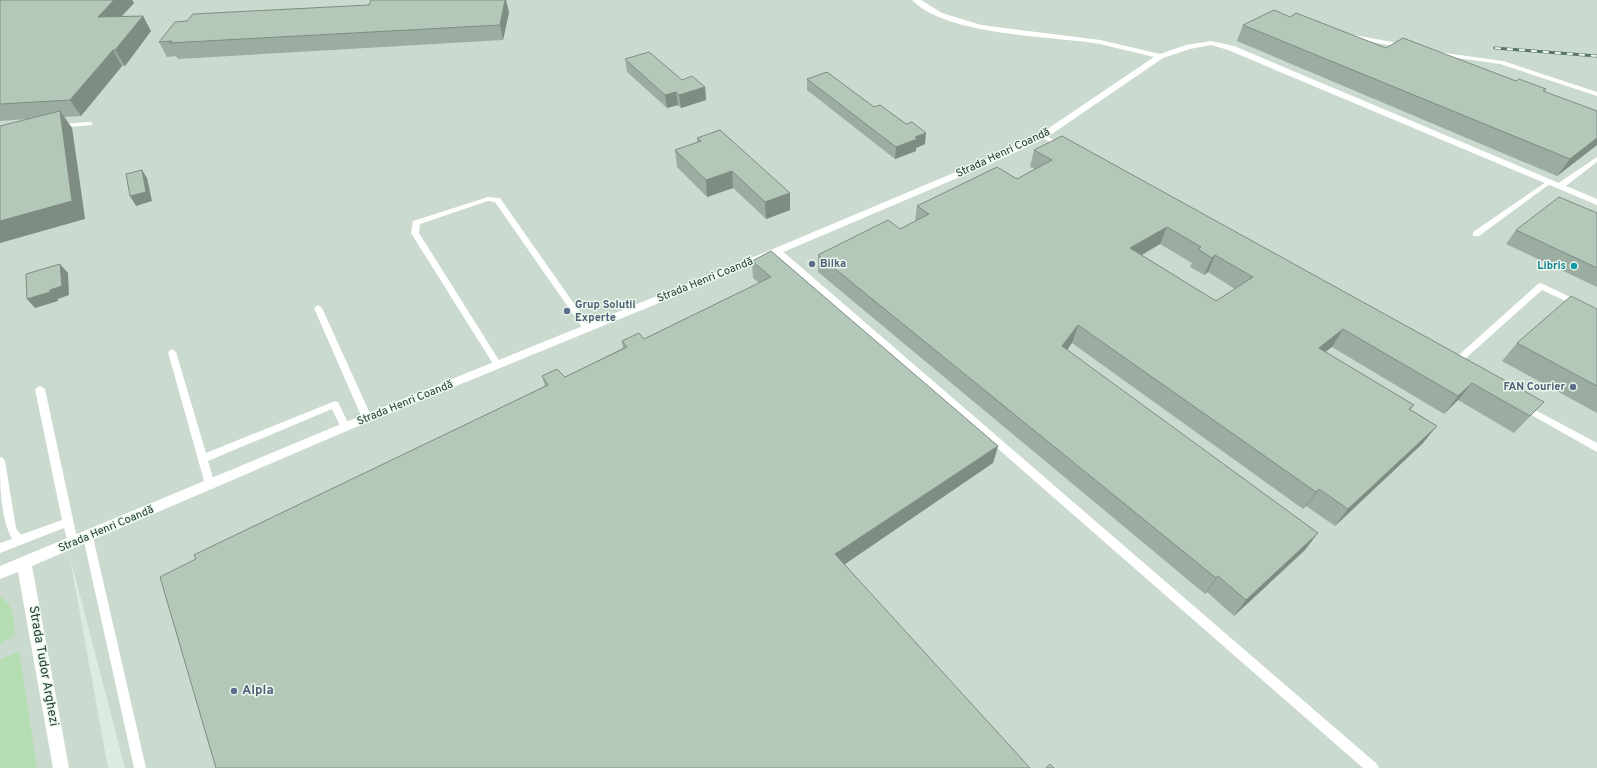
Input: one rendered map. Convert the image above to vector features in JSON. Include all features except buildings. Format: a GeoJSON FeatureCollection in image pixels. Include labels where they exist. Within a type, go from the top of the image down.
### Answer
{"type":"FeatureCollection","features":[{"type":"Feature","properties":{"kind":"street"},"geometry":{"type":"LineString","coordinates":[[916,0],[939,15],[980,27],[1100,42],[1160,56],[1189,47],[1211,43],[1231,48],[1597,202]]}},
{"type":"Feature","properties":{"kind":"street","name":"Strada Henri Coandă"},"geometry":{"type":"LineString","coordinates":[[0,573],[366,418],[777,251],[985,163],[1043,136],[1160,56]]}},
{"type":"Feature","properties":{"kind":"street","name":"Strada Tudor Arghezi"},"geometry":{"type":"LineString","coordinates":[[24,563],[61,768]]}},
{"type":"Feature","properties":{"kind":"lane"},"geometry":{"type":"LineString","coordinates":[[1340,35],[1410,48]]}},
{"type":"Feature","properties":{"kind":"lane"},"geometry":{"type":"LineString","coordinates":[[1429,52],[1502,62],[1597,94]]}},
{"type":"Feature","properties":{"kind":"lane"},"geometry":{"type":"LineString","coordinates":[[53,126],[90,124]]}},
{"type":"Feature","properties":{"kind":"lane"},"geometry":{"type":"LineString","coordinates":[[1043,136],[1071,152]]}},
{"type":"Feature","properties":{"kind":"lane"},"geometry":{"type":"LineString","coordinates":[[1560,186],[1597,159]]}},
{"type":"Feature","properties":{"kind":"lane"},"geometry":{"type":"LineString","coordinates":[[1476,234],[1549,182]]}},
{"type":"Feature","properties":{"kind":"lane"},"geometry":{"type":"LineString","coordinates":[[498,365],[415,233],[416,223],[488,199],[497,200],[586,328]]}},
{"type":"Feature","properties":{"kind":"lane"},"geometry":{"type":"LineString","coordinates":[[777,251],[1373,768]]}},
{"type":"Feature","properties":{"kind":"lane"},"geometry":{"type":"LineString","coordinates":[[1451,366],[1541,286],[1597,313]]}},
{"type":"Feature","properties":{"kind":"lane"},"geometry":{"type":"LineString","coordinates":[[318,308],[366,418]]}},
{"type":"Feature","properties":{"kind":"lane"},"geometry":{"type":"LineString","coordinates":[[172,352],[204,458],[210,485]]}},
{"type":"Feature","properties":{"kind":"lane"},"geometry":{"type":"LineString","coordinates":[[40,389],[73,543]]}},
{"type":"Feature","properties":{"kind":"lane"},"geometry":{"type":"LineString","coordinates":[[1514,401],[1597,448]]}},
{"type":"Feature","properties":{"kind":"lane"},"geometry":{"type":"LineString","coordinates":[[204,458],[335,404],[345,427]]}},
{"type":"Feature","properties":{"kind":"lane"},"geometry":{"type":"LineString","coordinates":[[0,461],[12,529],[16,537],[23,539]]}},
{"type":"Feature","properties":{"kind":"lane"},"geometry":{"type":"LineString","coordinates":[[0,548],[68,522]]}},
{"type":"Feature","properties":{"kind":"lane"},"geometry":{"type":"LineString","coordinates":[[88,537],[140,768]]}},
{"type":"Feature","properties":{"kind":"shaded area"},"geometry":{"type":"Polygon","coordinates":[[[0,0],[1597,0],[1597,768],[125,768],[69,553],[108,768],[0,768],[0,0]]]}},
{"type":"Feature","properties":{"kind":"green space"},"geometry":{"type":"Polygon","coordinates":[[[0,597],[5,600],[11,608],[14,619],[15,635],[0,644],[0,597]]]}},
{"type":"Feature","properties":{"kind":"green space"},"geometry":{"type":"Polygon","coordinates":[[[19,651],[37,768],[0,768],[0,660],[19,651]]]}},
{"type":"Feature","properties":{"kind":"railway"},"geometry":{"type":"LineString","coordinates":[[1495,48],[1597,56]]}},
{"type":"Feature","properties":{"kind":"place","name":"Bilka"},"geometry":{"type":"Point","coordinates":[812,264]}},
{"type":"Feature","properties":{"kind":"place","name":"Libris"},"geometry":{"type":"Point","coordinates":[1574,266]}},
{"type":"Feature","properties":{"kind":"place","name":"Grup Solutii Experte"},"geometry":{"type":"Point","coordinates":[567,311]}},
{"type":"Feature","properties":{"kind":"place","name":"FAN Courier"},"geometry":{"type":"Point","coordinates":[1573,387]}},
{"type":"Feature","properties":{"kind":"place","name":"Alpla"},"geometry":{"type":"Point","coordinates":[234,691]}}]}
